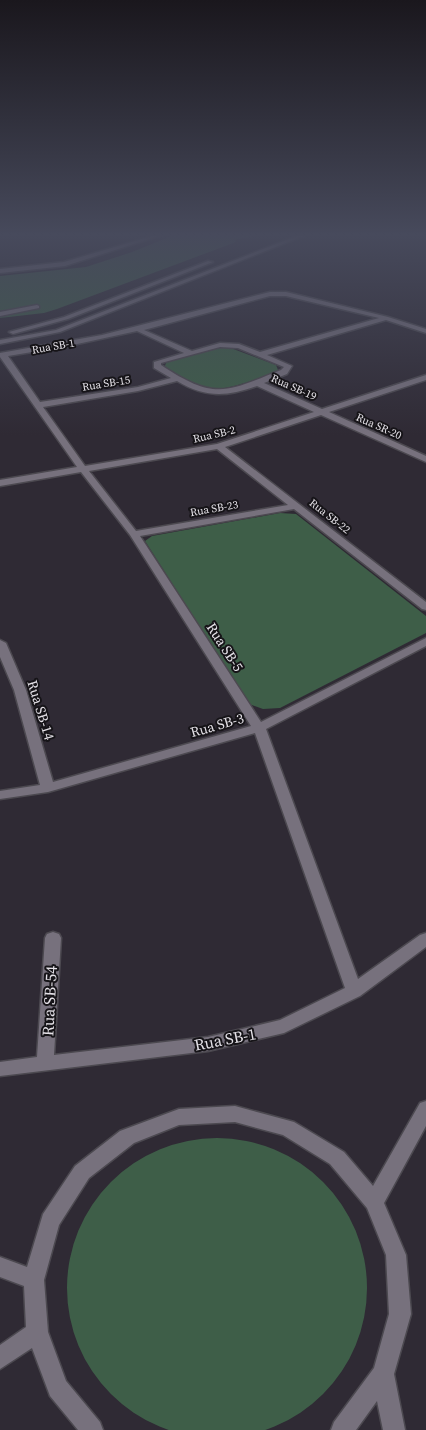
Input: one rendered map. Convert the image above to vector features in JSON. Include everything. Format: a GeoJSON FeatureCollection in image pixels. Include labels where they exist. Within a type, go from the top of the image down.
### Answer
{"type":"FeatureCollection","features":[{"type":"Feature","properties":{"kind":"street"},"geometry":{"type":"LineString","coordinates":[[8,333],[59,320],[106,302]]}},
{"type":"Feature","properties":{"kind":"street"},"geometry":{"type":"LineString","coordinates":[[0,342],[58,331],[132,302]]}},
{"type":"Feature","properties":{"kind":"street","name":"Rua SB-1"},"geometry":{"type":"LineString","coordinates":[[1,355],[77,343],[137,330],[241,302]]}},
{"type":"Feature","properties":{"kind":"street","name":"Rua SB-1"},"geometry":{"type":"LineString","coordinates":[[318,302],[386,318],[426,331]]}},
{"type":"Feature","properties":{"kind":"street"},"geometry":{"type":"LineString","coordinates":[[0,314],[37,307]]}},
{"type":"Feature","properties":{"kind":"street"},"geometry":{"type":"LineString","coordinates":[[137,330],[189,352],[220,345],[239,346],[261,354],[386,318]]}},
{"type":"Feature","properties":{"kind":"street","name":"Rua SB-19"},"geometry":{"type":"LineString","coordinates":[[189,352],[158,362],[157,366],[177,379],[210,392],[231,391],[284,372],[288,366],[261,354]]}},
{"type":"Feature","properties":{"kind":"street","name":"Rua SB-5"},"geometry":{"type":"LineString","coordinates":[[1,355],[83,469],[134,534],[259,728],[354,991]]}},
{"type":"Feature","properties":{"kind":"street","name":"Rua SB-2"},"geometry":{"type":"LineString","coordinates":[[0,483],[219,446],[426,377]]}},
{"type":"Feature","properties":{"kind":"street","name":"Rua SB-15"},"geometry":{"type":"LineString","coordinates":[[38,405],[138,389],[177,379]]}},
{"type":"Feature","properties":{"kind":"street","name":"Rua SB-19"},"geometry":{"type":"LineString","coordinates":[[255,382],[322,413]]}},
{"type":"Feature","properties":{"kind":"street","name":"Rua SR-20"},"geometry":{"type":"LineString","coordinates":[[322,413],[426,459]]}},
{"type":"Feature","properties":{"kind":"street","name":"Rua SB-22"},"geometry":{"type":"LineString","coordinates":[[219,446],[426,606]]}},
{"type":"Feature","properties":{"kind":"street","name":"Rua SB-23"},"geometry":{"type":"LineString","coordinates":[[134,534],[297,506]]}},
{"type":"Feature","properties":{"kind":"street","name":"Rua SB-3"},"geometry":{"type":"LineString","coordinates":[[0,795],[48,788],[259,728],[426,641]]}},
{"type":"Feature","properties":{"kind":"street","name":"Rua SB-14"},"geometry":{"type":"LineString","coordinates":[[0,643],[20,690],[48,788]]}},
{"type":"Feature","properties":{"kind":"street","name":"Rua SB-54"},"geometry":{"type":"LineString","coordinates":[[45,1064],[52,938]]}},
{"type":"Feature","properties":{"kind":"street","name":"Rua SB-1"},"geometry":{"type":"LineString","coordinates":[[0,1069],[208,1044],[284,1026],[354,991],[426,939]]}},
{"type":"Feature","properties":{"kind":"street"},"geometry":{"type":"LineString","coordinates":[[374,1202],[426,1109]]}},
{"type":"Feature","properties":{"kind":"street"},"geometry":{"type":"LineString","coordinates":[[92,1430],[58,1388],[36,1332],[34,1280],[50,1221],[82,1172],[127,1136],[179,1117],[234,1114],[288,1128],[337,1158],[374,1202],[396,1255],[400,1314],[383,1374],[342,1430]]}},
{"type":"Feature","properties":{"kind":"street"},"geometry":{"type":"LineString","coordinates":[[0,1268],[34,1280]]}},
{"type":"Feature","properties":{"kind":"street"},"geometry":{"type":"LineString","coordinates":[[0,1358],[36,1332]]}},
{"type":"Feature","properties":{"kind":"street"},"geometry":{"type":"LineString","coordinates":[[383,1374],[394,1430]]}},
{"type":"Feature","properties":{"kind":"green space"},"geometry":{"type":"Polygon","coordinates":[[[0,302],[76,302],[44,313],[0,318],[0,302]]]}},
{"type":"Feature","properties":{"kind":"green space"},"geometry":{"type":"Polygon","coordinates":[[[228,347],[276,365],[278,370],[275,373],[241,384],[214,389],[196,384],[164,368],[167,361],[213,348],[228,347]]]}},
{"type":"Feature","properties":{"kind":"green space"},"geometry":{"type":"Polygon","coordinates":[[[280,513],[296,514],[426,616],[426,633],[280,708],[263,709],[249,704],[145,541],[152,536],[280,513]]]}},
{"type":"Feature","properties":{"kind":"green space"},"geometry":{"type":"Polygon","coordinates":[[[202,1139],[232,1139],[260,1145],[288,1156],[312,1172],[333,1193],[349,1217],[360,1245],[367,1288],[364,1317],[355,1345],[342,1371],[323,1394],[300,1413],[260,1431],[174,1431],[134,1413],[111,1394],[92,1371],[74,1331],[68,1303],[68,1273],[74,1245],[85,1217],[101,1193],[122,1172],[146,1156],[174,1145],[202,1139]]]}}]}
